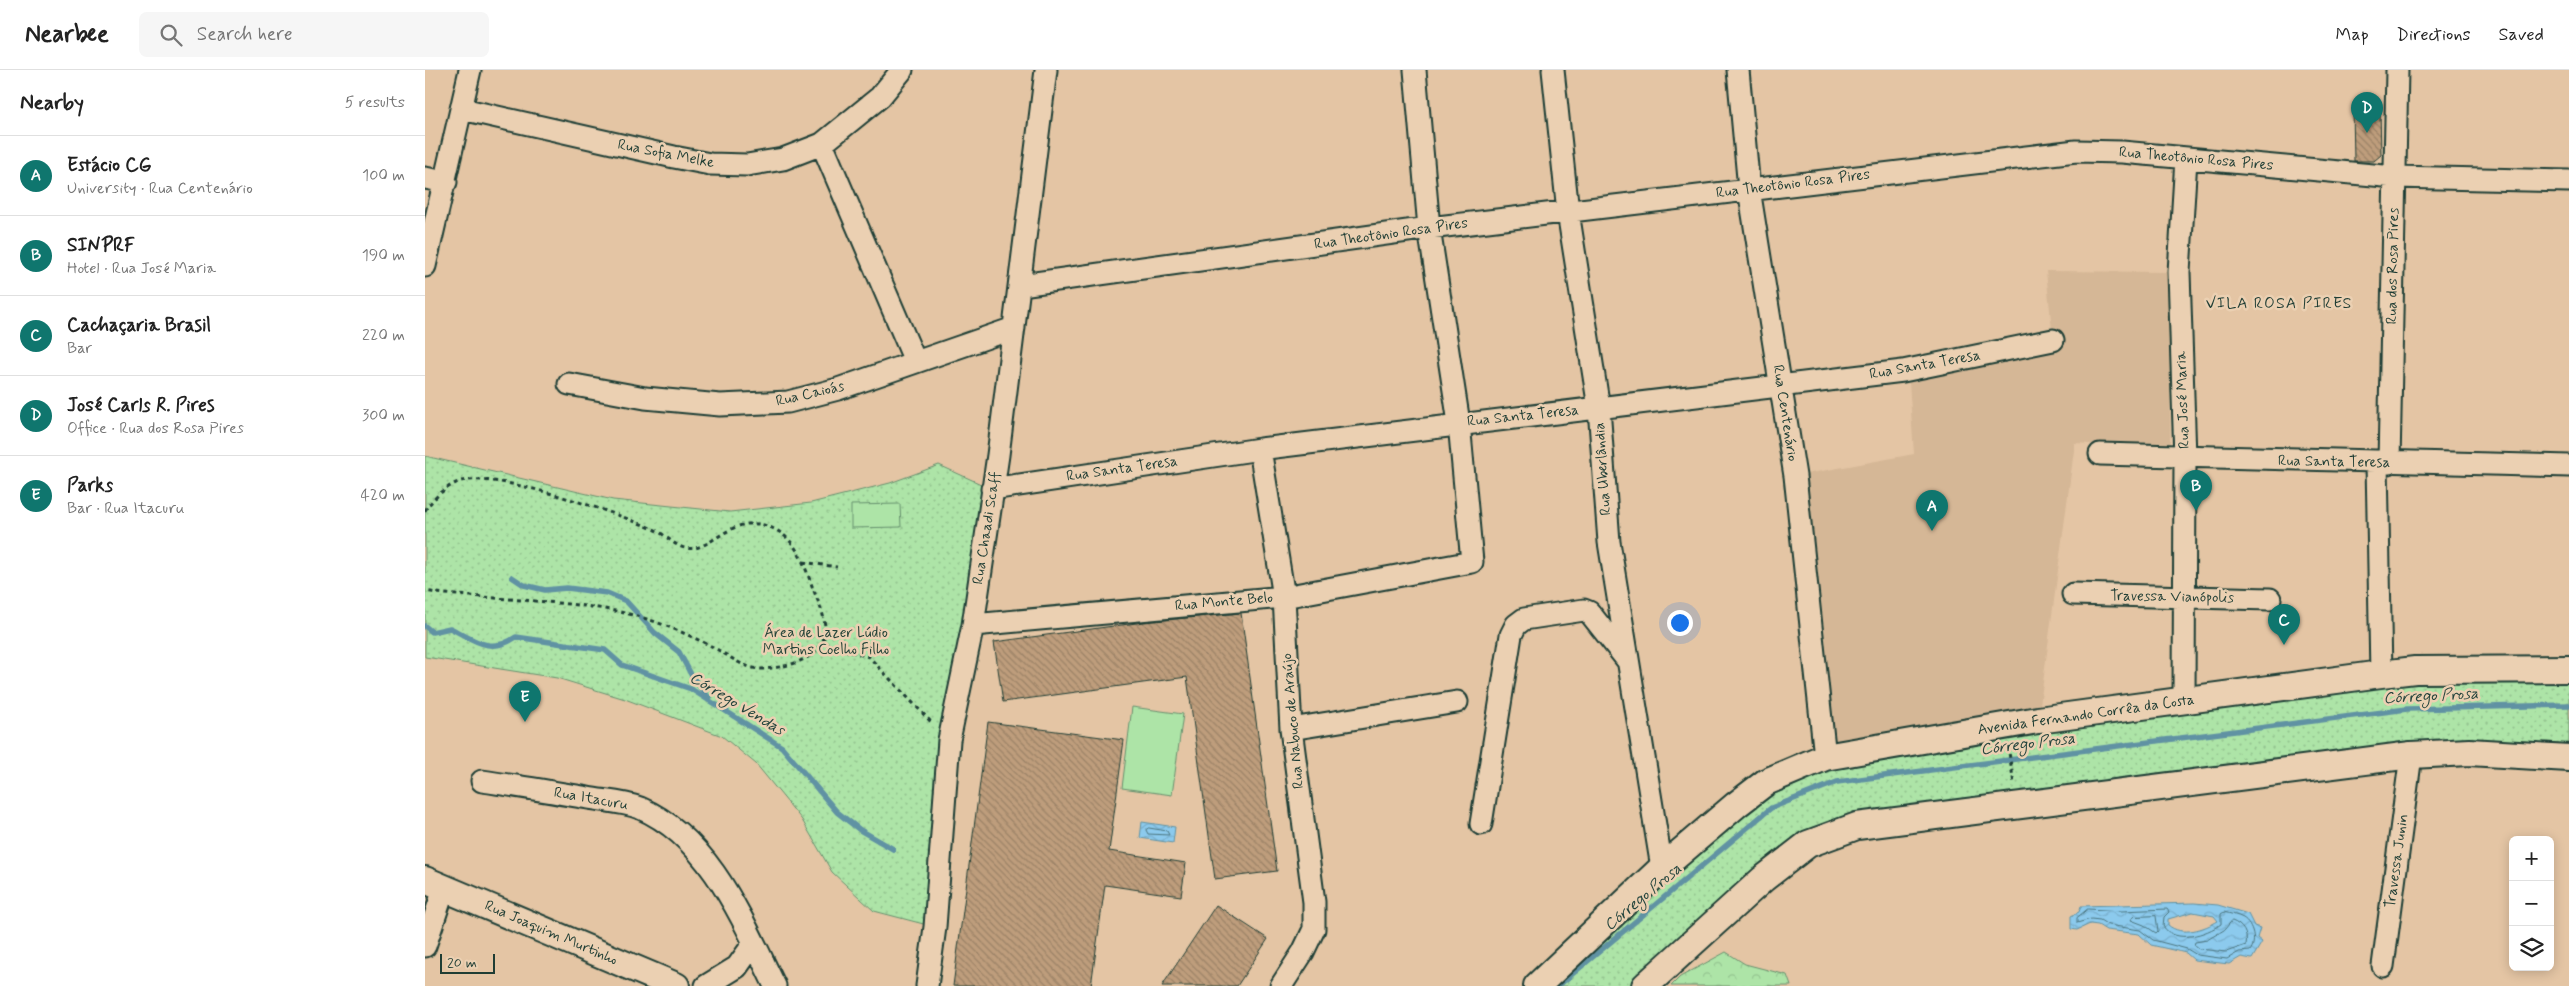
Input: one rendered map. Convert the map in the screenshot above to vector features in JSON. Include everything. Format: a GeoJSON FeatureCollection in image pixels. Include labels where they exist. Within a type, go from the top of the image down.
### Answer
{"type":"FeatureCollection","features":[{"type":"Feature","properties":{"kind":"main road","name":"Avenida Fernando Corrêa da Costa"},"geometry":{"type":"LineString","coordinates":[[1537,986],[1662,868],[1766,782],[1825,757],[2005,726],[2381,674],[2415,670],[2569,669]]}},
{"type":"Feature","properties":{"kind":"main road"},"geometry":{"type":"LineString","coordinates":[[1645,986],[1763,878],[1808,844],[1857,826],[2411,755],[2469,752],[2569,758]]}},
{"type":"Feature","properties":{"kind":"main road","name":"Rua Joaquim Murtinho"},"geometry":{"type":"LineString","coordinates":[[435,884],[677,986]]}},
{"type":"Feature","properties":{"kind":"street"},"geometry":{"type":"LineString","coordinates":[[425,266],[446,182],[470,70]]}},
{"type":"Feature","properties":{"kind":"street","name":"Rua Sofia Melke"},"geometry":{"type":"LineString","coordinates":[[462,109],[710,164],[747,165],[783,159],[822,144],[880,97],[902,70]]}},
{"type":"Feature","properties":{"kind":"street","name":"Rua Chaadi Scaff"},"geometry":{"type":"LineString","coordinates":[[927,986],[935,927],[949,740],[973,625],[992,489],[999,455],[1046,70]]}},
{"type":"Feature","properties":{"kind":"street"},"geometry":{"type":"LineString","coordinates":[[1415,70],[1429,228],[1459,423]]}},
{"type":"Feature","properties":{"kind":"street","name":"Rua Uberlândia"},"geometry":{"type":"LineString","coordinates":[[1553,70],[1568,212],[1599,408],[1609,542],[1662,868]]}},
{"type":"Feature","properties":{"kind":"street","name":"Rua Centenário"},"geometry":{"type":"LineString","coordinates":[[1738,70],[1749,189],[1795,476],[1825,757]]}},
{"type":"Feature","properties":{"kind":"street","name":"Rua dos Rosa Pires"},"geometry":{"type":"LineString","coordinates":[[2381,674],[2383,463],[2395,177],[2397,70]]}},
{"type":"Feature","properties":{"kind":"street"},"geometry":{"type":"LineString","coordinates":[[822,144],[915,362]]}},
{"type":"Feature","properties":{"kind":"street","name":"Rua Theotônio Rosa Pires"},"geometry":{"type":"LineString","coordinates":[[1021,285],[1429,228],[2076,151],[2121,152],[2395,177],[2569,181]]}},
{"type":"Feature","properties":{"kind":"street","name":"Rua José Maria"},"geometry":{"type":"LineString","coordinates":[[2184,701],[2185,458],[2179,272],[2186,159]]}},
{"type":"Feature","properties":{"kind":"street"},"geometry":{"type":"LineString","coordinates":[[425,178],[446,182]]}},
{"type":"Feature","properties":{"kind":"street","name":"Rua Caioás"},"geometry":{"type":"LineString","coordinates":[[569,384],[645,398],[720,405],[788,402],[838,389],[1014,328]]}},
{"type":"Feature","properties":{"kind":"street","name":"Rua Santa Teresa"},"geometry":{"type":"LineString","coordinates":[[992,489],[1260,449],[1459,423],[1903,371],[2053,340]]}},
{"type":"Feature","properties":{"kind":"street","name":"Rua Monte Belo"},"geometry":{"type":"LineString","coordinates":[[973,625],[1284,597],[1472,562],[1459,423]]}},
{"type":"Feature","properties":{"kind":"street","name":"Rua Nabuco de Araújo"},"geometry":{"type":"LineString","coordinates":[[1260,449],[1284,597],[1291,729],[1314,902],[1314,928],[1303,952],[1281,986]]}},
{"type":"Feature","properties":{"kind":"street","name":"Rua Santa Teresa"},"geometry":{"type":"LineString","coordinates":[[2100,454],[2185,458],[2569,466]]}},
{"type":"Feature","properties":{"kind":"street","name":"Travessa Vianópolis"},"geometry":{"type":"LineString","coordinates":[[2073,594],[2270,599]]}},
{"type":"Feature","properties":{"kind":"street"},"geometry":{"type":"LineString","coordinates":[[1481,824],[1511,635],[1516,625],[1524,619],[1584,610],[1589,612],[1629,662]]}},
{"type":"Feature","properties":{"kind":"street"},"geometry":{"type":"LineString","coordinates":[[1291,729],[1457,702]]}},
{"type":"Feature","properties":{"kind":"street","name":"Travessa Junin"},"geometry":{"type":"LineString","coordinates":[[2383,966],[2411,755]]}},
{"type":"Feature","properties":{"kind":"street","name":"Rua Itacuru"},"geometry":{"type":"LineString","coordinates":[[482,781],[638,807],[667,822],[694,845],[713,871],[754,943],[775,986]]}},
{"type":"Feature","properties":{"kind":"street"},"geometry":{"type":"LineString","coordinates":[[425,946],[435,884]]}},
{"type":"Feature","properties":{"kind":"street"},"geometry":{"type":"LineString","coordinates":[[706,986],[737,967],[754,943]]}},
{"type":"Feature","properties":{"kind":"path"},"geometry":{"type":"LineString","coordinates":[[425,511],[456,482],[477,480],[512,483],[625,517],[657,530],[685,548],[701,546],[729,528],[749,524],[770,527],[788,537],[803,562],[823,616],[825,634],[817,650],[801,662],[760,669],[739,663],[712,646],[652,621],[631,615],[567,604],[425,591]]}},
{"type":"Feature","properties":{"kind":"path"},"geometry":{"type":"LineString","coordinates":[[803,562],[837,567]]}},
{"type":"Feature","properties":{"kind":"path"},"geometry":{"type":"LineString","coordinates":[[820,643],[869,657],[949,740]]}},
{"type":"Feature","properties":{"kind":"path"},"geometry":{"type":"LineString","coordinates":[[2005,726],[2017,804]]}},
{"type":"Feature","properties":{"kind":"shaded area"},"geometry":{"type":"Polygon","coordinates":[[[2046,271],[2171,272],[2170,449],[2075,443],[2038,720],[1825,757],[1795,476],[1914,454],[1909,382],[2053,340],[2046,271]]]}},
{"type":"Feature","properties":{"kind":"green space","name":"Área de Lazer Lúdio Martins Coelho Filho"},"geometry":{"type":"Polygon","coordinates":[[[425,456],[613,500],[730,512],[811,503],[890,483],[939,465],[992,489],[935,927],[874,911],[832,872],[802,820],[756,764],[722,736],[625,699],[557,678],[425,657],[425,456]]]}},
{"type":"Feature","properties":{"kind":"green space"},"geometry":{"type":"Polygon","coordinates":[[[900,504],[901,527],[851,528],[851,505],[900,504]]]}},
{"type":"Feature","properties":{"kind":"green space"},"geometry":{"type":"Polygon","coordinates":[[[2569,669],[2569,758],[2469,752],[1808,844],[1645,986],[1537,986],[1662,868],[1825,757],[2184,701],[2569,669]]]}},
{"type":"Feature","properties":{"kind":"green space"},"geometry":{"type":"Polygon","coordinates":[[[1132,707],[1183,714],[1172,795],[1122,788],[1132,707]]]}},
{"type":"Feature","properties":{"kind":"green space"},"geometry":{"type":"Polygon","coordinates":[[[1726,952],[1745,964],[1787,975],[1791,986],[1671,986],[1680,977],[1726,952]]]}},
{"type":"Feature","properties":{"kind":"water"},"geometry":{"type":"Polygon","coordinates":[[[1142,822],[1175,827],[1173,843],[1140,838],[1142,822]]]}},
{"type":"Feature","properties":{"kind":"water"},"geometry":{"type":"Polygon","coordinates":[[[2194,903],[2218,905],[2248,914],[2254,926],[2260,928],[2257,938],[2262,942],[2252,959],[2241,957],[2229,964],[2194,960],[2186,953],[2151,945],[2139,934],[2106,930],[2098,925],[2090,924],[2077,930],[2071,929],[2071,916],[2079,912],[2081,906],[2194,903]],[[2193,912],[2168,919],[2168,925],[2180,931],[2193,931],[2218,921],[2214,916],[2193,912]]]}},
{"type":"Feature","properties":{"kind":"building"},"geometry":{"type":"Polygon","coordinates":[[[2380,109],[2381,155],[2374,161],[2354,161],[2353,110],[2380,109]]]}},
{"type":"Feature","properties":{"kind":"building"},"geometry":{"type":"Polygon","coordinates":[[[1241,613],[1277,871],[1215,879],[1187,677],[1003,702],[994,642],[1144,622],[1241,613]]]}},
{"type":"Feature","properties":{"kind":"building"},"geometry":{"type":"Polygon","coordinates":[[[988,722],[1124,740],[1109,851],[1186,863],[1181,896],[1105,885],[1091,986],[953,986],[988,722]]]}},
{"type":"Feature","properties":{"kind":"building"},"geometry":{"type":"Polygon","coordinates":[[[1216,905],[1268,939],[1237,986],[1162,986],[1216,905]]]}},
{"type":"Feature","properties":{"kind":"waterway"},"geometry":{"type":"LineString","coordinates":[[512,577],[524,585],[545,590],[567,588],[607,593],[626,601],[655,633],[679,652],[693,678],[709,698]]}},
{"type":"Feature","properties":{"kind":"waterway","name":"Córrego Vendas"},"geometry":{"type":"LineString","coordinates":[[425,626],[432,632],[450,628],[475,641],[490,645],[499,645],[516,637],[605,650],[622,665],[691,689],[782,747],[837,812],[860,830],[893,849]]}},
{"type":"Feature","properties":{"kind":"waterway","name":"Córrego Prosa"},"geometry":{"type":"LineString","coordinates":[[1558,986],[1771,808],[1837,782],[2407,709],[2569,705]]}},
{"type":"Feature","properties":{"kind":"place","name":"José Carls R. Pires"},"geometry":{"type":"Point","coordinates":[2367,133]}},
{"type":"Feature","properties":{"kind":"place","name":"SINPRF"},"geometry":{"type":"Point","coordinates":[2196,511]}},
{"type":"Feature","properties":{"kind":"place","name":"Estácio CG"},"geometry":{"type":"Point","coordinates":[1932,531]}},
{"type":"Feature","properties":{"kind":"place","name":"Cachaçaria Brasil"},"geometry":{"type":"Point","coordinates":[2284,645]}},
{"type":"Feature","properties":{"kind":"place","name":"Parks"},"geometry":{"type":"Point","coordinates":[525,722]}},
{"type":"Feature","properties":{"kind":"district","name":"VILA ROSA PIRES"},"geometry":{"type":"Point","coordinates":[2279,303]}}]}
